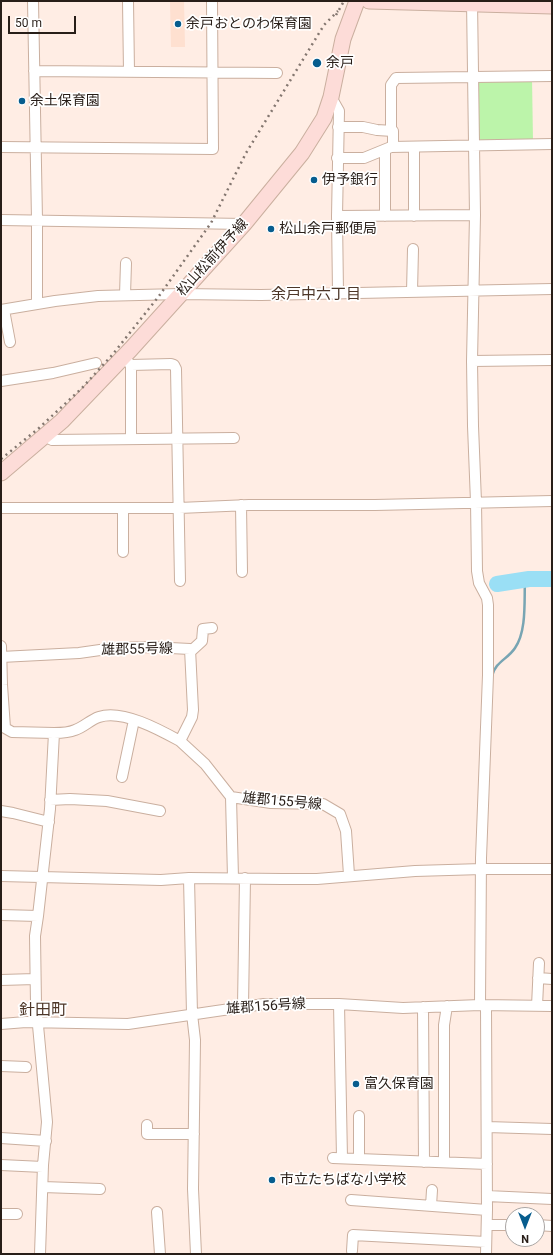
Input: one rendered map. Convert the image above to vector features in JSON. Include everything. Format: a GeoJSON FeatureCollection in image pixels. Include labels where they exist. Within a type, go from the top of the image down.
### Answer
{"type":"FeatureCollection","features":[{"type":"Feature","properties":{"kind":"main road","name":"松山松前伊予線"},"geometry":{"type":"LineString","coordinates":[[1,473],[62,421],[127,361],[180,294],[244,224],[302,153],[324,118],[331,97],[343,39],[357,1]]}},
{"type":"Feature","properties":{"kind":"main road"},"geometry":{"type":"LineString","coordinates":[[369,1],[544,4]]}},
{"type":"Feature","properties":{"kind":"street"},"geometry":{"type":"LineString","coordinates":[[33,1],[37,304]]}},
{"type":"Feature","properties":{"kind":"street"},"geometry":{"type":"LineString","coordinates":[[128,1],[129,72]]}},
{"type":"Feature","properties":{"kind":"street"},"geometry":{"type":"LineString","coordinates":[[1,147],[213,149],[212,1]]}},
{"type":"Feature","properties":{"kind":"street"},"geometry":{"type":"LineString","coordinates":[[472,2],[475,215],[472,361],[473,426],[478,578],[487,598],[488,605],[488,675],[483,780],[482,869],[483,1006],[487,1127],[486,1254]]}},
{"type":"Feature","properties":{"kind":"street"},"geometry":{"type":"LineString","coordinates":[[34,71],[277,73]]}},
{"type":"Feature","properties":{"kind":"street"},"geometry":{"type":"LineString","coordinates":[[385,216],[389,149],[393,130],[391,130],[391,85],[396,78],[552,76]]}},
{"type":"Feature","properties":{"kind":"street"},"geometry":{"type":"LineString","coordinates":[[331,97],[339,111],[337,158],[338,293]]}},
{"type":"Feature","properties":{"kind":"street"},"geometry":{"type":"LineString","coordinates":[[338,127],[363,127],[377,130],[391,130]]}},
{"type":"Feature","properties":{"kind":"street"},"geometry":{"type":"LineString","coordinates":[[337,158],[364,158],[389,149],[414,147],[552,144]]}},
{"type":"Feature","properties":{"kind":"street"},"geometry":{"type":"LineString","coordinates":[[414,147],[414,216]]}},
{"type":"Feature","properties":{"kind":"street"},"geometry":{"type":"LineString","coordinates":[[337,216],[475,215]]}},
{"type":"Feature","properties":{"kind":"street"},"geometry":{"type":"LineString","coordinates":[[1,220],[244,224]]}},
{"type":"Feature","properties":{"kind":"street"},"geometry":{"type":"LineString","coordinates":[[412,292],[413,249]]}},
{"type":"Feature","properties":{"kind":"street"},"geometry":{"type":"LineString","coordinates":[[125,295],[126,264]]}},
{"type":"Feature","properties":{"kind":"street"},"geometry":{"type":"LineString","coordinates":[[10,342],[2,310],[78,298],[125,295],[261,295],[552,289]]}},
{"type":"Feature","properties":{"kind":"street"},"geometry":{"type":"LineString","coordinates":[[472,361],[552,360]]}},
{"type":"Feature","properties":{"kind":"street"},"geometry":{"type":"LineString","coordinates":[[131,439],[127,361],[174,365],[176,369],[180,581]]}},
{"type":"Feature","properties":{"kind":"street"},"geometry":{"type":"LineString","coordinates":[[1,381],[53,373],[96,363]]}},
{"type":"Feature","properties":{"kind":"street"},"geometry":{"type":"LineString","coordinates":[[44,436],[52,440],[234,438]]}},
{"type":"Feature","properties":{"kind":"street"},"geometry":{"type":"LineString","coordinates":[[1,508],[179,508],[241,505],[552,501]]}},
{"type":"Feature","properties":{"kind":"street"},"geometry":{"type":"LineString","coordinates":[[241,505],[242,572]]}},
{"type":"Feature","properties":{"kind":"street"},"geometry":{"type":"LineString","coordinates":[[122,552],[123,508]]}},
{"type":"Feature","properties":{"kind":"street"},"geometry":{"type":"LineString","coordinates":[[190,652],[202,641],[203,628],[212,628]]}},
{"type":"Feature","properties":{"kind":"street"},"geometry":{"type":"LineString","coordinates":[[1,646],[1,685],[5,725],[7,730],[18,733],[54,733],[74,731],[101,716],[118,716],[134,720],[159,730],[180,741],[205,764],[231,797],[233,878]]}},
{"type":"Feature","properties":{"kind":"street","name":"雄郡55号線"},"geometry":{"type":"LineString","coordinates":[[1,657],[79,653],[114,648],[151,647],[190,649],[193,710],[192,717],[180,741]]}},
{"type":"Feature","properties":{"kind":"street"},"geometry":{"type":"LineString","coordinates":[[122,777],[134,720]]}},
{"type":"Feature","properties":{"kind":"street"},"geometry":{"type":"LineString","coordinates":[[40,1254],[43,1167],[47,1110],[37,1022],[35,936],[49,822],[54,733]]}},
{"type":"Feature","properties":{"kind":"street","name":"雄郡155号線"},"geometry":{"type":"LineString","coordinates":[[231,797],[271,803],[323,804],[340,814],[346,831],[349,875]]}},
{"type":"Feature","properties":{"kind":"street"},"geometry":{"type":"LineString","coordinates":[[50,800],[70,799],[107,801],[160,811]]}},
{"type":"Feature","properties":{"kind":"street"},"geometry":{"type":"LineString","coordinates":[[1,812],[13,813],[49,822]]}},
{"type":"Feature","properties":{"kind":"street"},"geometry":{"type":"LineString","coordinates":[[1,876],[161,880],[189,878],[317,879],[349,875],[482,869],[552,868]]}},
{"type":"Feature","properties":{"kind":"street"},"geometry":{"type":"LineString","coordinates":[[189,878],[192,1014],[195,1040],[193,1189],[196,1254]]}},
{"type":"Feature","properties":{"kind":"street"},"geometry":{"type":"LineString","coordinates":[[243,1006],[245,878]]}},
{"type":"Feature","properties":{"kind":"street"},"geometry":{"type":"LineString","coordinates":[[1,915],[38,916]]}},
{"type":"Feature","properties":{"kind":"street"},"geometry":{"type":"LineString","coordinates":[[537,1006],[539,963]]}},
{"type":"Feature","properties":{"kind":"street"},"geometry":{"type":"LineString","coordinates":[[538,978],[552,979]]}},
{"type":"Feature","properties":{"kind":"street"},"geometry":{"type":"LineString","coordinates":[[1,980],[35,979]]}},
{"type":"Feature","properties":{"kind":"street","name":"雄郡156号線"},"geometry":{"type":"LineString","coordinates":[[1,1024],[37,1022],[128,1024],[264,1004],[339,1004],[375,1007],[552,1006]]}},
{"type":"Feature","properties":{"kind":"street"},"geometry":{"type":"LineString","coordinates":[[339,1004],[338,1158],[487,1164]]}},
{"type":"Feature","properties":{"kind":"street"},"geometry":{"type":"LineString","coordinates":[[444,1162],[444,1025],[448,1006]]}},
{"type":"Feature","properties":{"kind":"street"},"geometry":{"type":"LineString","coordinates":[[423,1007],[424,1162]]}},
{"type":"Feature","properties":{"kind":"street"},"geometry":{"type":"LineString","coordinates":[[1,1066],[26,1067]]}},
{"type":"Feature","properties":{"kind":"street"},"geometry":{"type":"LineString","coordinates":[[359,1116],[359,1159]]}},
{"type":"Feature","properties":{"kind":"street"},"geometry":{"type":"LineString","coordinates":[[147,1125],[147,1134],[194,1134]]}},
{"type":"Feature","properties":{"kind":"street"},"geometry":{"type":"LineString","coordinates":[[487,1127],[552,1130]]}},
{"type":"Feature","properties":{"kind":"street"},"geometry":{"type":"LineString","coordinates":[[1,1138],[46,1141]]}},
{"type":"Feature","properties":{"kind":"street"},"geometry":{"type":"LineString","coordinates":[[1,1165],[43,1167]]}},
{"type":"Feature","properties":{"kind":"street"},"geometry":{"type":"LineString","coordinates":[[43,1187],[100,1189]]}},
{"type":"Feature","properties":{"kind":"street"},"geometry":{"type":"LineString","coordinates":[[431,1206],[432,1190]]}},
{"type":"Feature","properties":{"kind":"street"},"geometry":{"type":"LineString","coordinates":[[487,1196],[533,1194],[552,1199]]}},
{"type":"Feature","properties":{"kind":"street"},"geometry":{"type":"LineString","coordinates":[[351,1200],[487,1210]]}},
{"type":"Feature","properties":{"kind":"street"},"geometry":{"type":"LineString","coordinates":[[2,1211],[17,1214]]}},
{"type":"Feature","properties":{"kind":"street"},"geometry":{"type":"LineString","coordinates":[[157,1212],[160,1254]]}},
{"type":"Feature","properties":{"kind":"street"},"geometry":{"type":"LineString","coordinates":[[487,1225],[505,1225]]}},
{"type":"Feature","properties":{"kind":"street"},"geometry":{"type":"LineString","coordinates":[[352,1251],[354,1235],[486,1242]]}},
{"type":"Feature","properties":{"kind":"shaded area","name":"余戸おとのわ保育園"},"geometry":{"type":"Polygon","coordinates":[[[170,1],[184,1],[185,47],[171,47],[170,1]]]}},
{"type":"Feature","properties":{"kind":"green space"},"geometry":{"type":"Polygon","coordinates":[[[532,78],[533,141],[484,142],[479,139],[477,83],[479,79],[532,78]]]}},
{"type":"Feature","properties":{"kind":"waterway"},"geometry":{"type":"LineString","coordinates":[[497,584],[529,579],[552,579]]}},
{"type":"Feature","properties":{"kind":"waterway"},"geometry":{"type":"LineString","coordinates":[[492,676],[496,667],[512,652],[519,641],[524,615],[525,580]]}},
{"type":"Feature","properties":{"kind":"railway"},"geometry":{"type":"LineString","coordinates":[[336,15],[344,1]]}},
{"type":"Feature","properties":{"kind":"railway"},"geometry":{"type":"LineString","coordinates":[[1,459],[39,428],[82,388],[113,354],[159,296],[211,223],[246,153],[324,25],[338,11]]}},
{"type":"Feature","properties":{"kind":"place","name":"余戸おとのわ保育園"},"geometry":{"type":"Point","coordinates":[178,24]}},
{"type":"Feature","properties":{"kind":"place","name":"余戸"},"geometry":{"type":"Point","coordinates":[317,63]}},
{"type":"Feature","properties":{"kind":"place","name":"余土保育園"},"geometry":{"type":"Point","coordinates":[22,101]}},
{"type":"Feature","properties":{"kind":"place","name":"伊予銀行"},"geometry":{"type":"Point","coordinates":[314,180]}},
{"type":"Feature","properties":{"kind":"place","name":"松山余戸郵便局"},"geometry":{"type":"Point","coordinates":[271,229]}},
{"type":"Feature","properties":{"kind":"place","name":"富久保育園"},"geometry":{"type":"Point","coordinates":[356,1084]}},
{"type":"Feature","properties":{"kind":"place","name":"市立たちばな小学校"},"geometry":{"type":"Point","coordinates":[272,1180]}},
{"type":"Feature","properties":{"kind":"district","name":"余戸中六丁目"},"geometry":{"type":"Point","coordinates":[316,295]}},
{"type":"Feature","properties":{"kind":"district","name":"針田町"},"geometry":{"type":"Point","coordinates":[43,1011]}}]}
